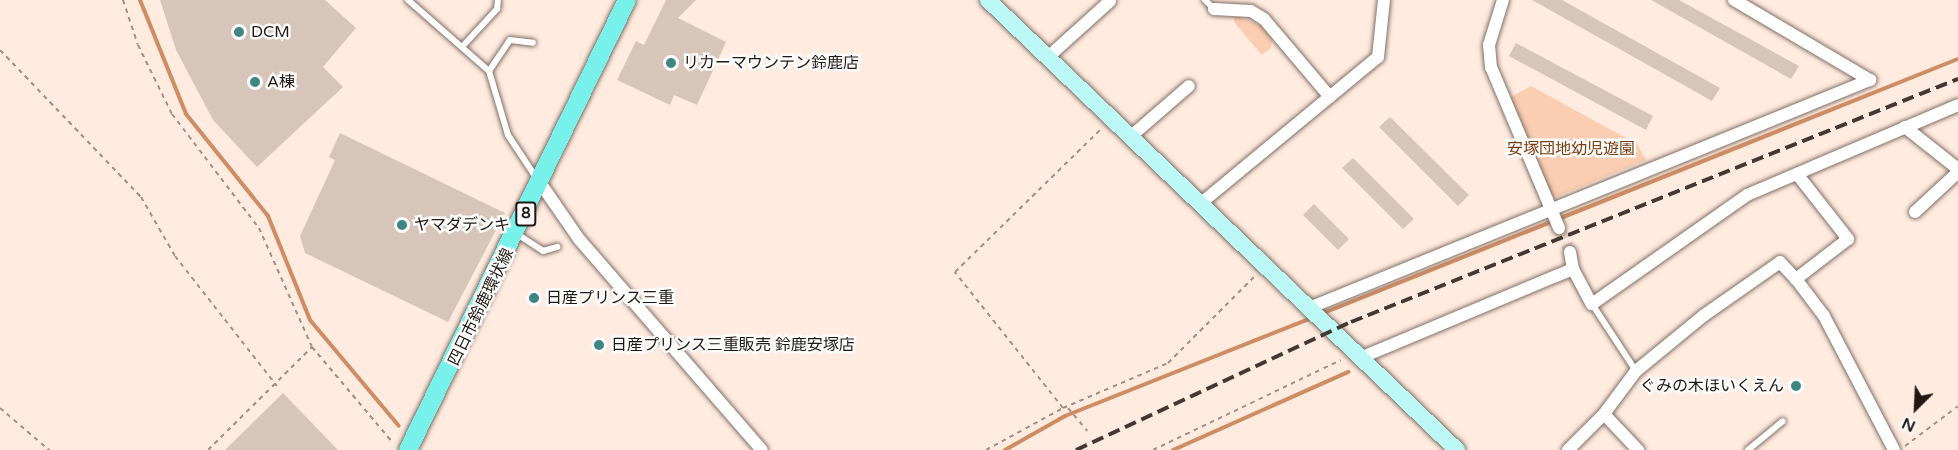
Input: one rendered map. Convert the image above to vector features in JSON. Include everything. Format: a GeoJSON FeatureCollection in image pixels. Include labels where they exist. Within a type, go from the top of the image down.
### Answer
{"type":"FeatureCollection","features":[{"type":"Feature","properties":{"kind":"main road","name":"四日市鈴鹿環状線"},"geometry":{"type":"LineString","coordinates":[[408,450],[517,234],[627,0]]}},
{"type":"Feature","properties":{"kind":"street"},"geometry":{"type":"LineString","coordinates":[[990,0],[1129,138],[1457,450]]}},
{"type":"Feature","properties":{"kind":"street"},"geometry":{"type":"LineString","coordinates":[[1047,58],[1110,0]]}},
{"type":"Feature","properties":{"kind":"street"},"geometry":{"type":"LineString","coordinates":[[1200,204],[1378,57],[1384,0]]}},
{"type":"Feature","properties":{"kind":"street"},"geometry":{"type":"LineString","coordinates":[[1503,0],[1489,45],[1491,67],[1554,219]]}},
{"type":"Feature","properties":{"kind":"street"},"geometry":{"type":"LineString","coordinates":[[1314,313],[1554,219],[1870,80],[1734,0]]}},
{"type":"Feature","properties":{"kind":"street"},"geometry":{"type":"LineString","coordinates":[[1209,4],[1251,11],[1263,19],[1330,97]]}},
{"type":"Feature","properties":{"kind":"street"},"geometry":{"type":"LineString","coordinates":[[1129,138],[1189,86]]}},
{"type":"Feature","properties":{"kind":"street"},"geometry":{"type":"LineString","coordinates":[[1570,252],[1573,269],[1592,304],[1747,195],[1958,105]]}},
{"type":"Feature","properties":{"kind":"street"},"geometry":{"type":"LineString","coordinates":[[1905,127],[1958,171],[1915,212]]}},
{"type":"Feature","properties":{"kind":"street"},"geometry":{"type":"LineString","coordinates":[[1796,279],[1848,239],[1797,174]]}},
{"type":"Feature","properties":{"kind":"street"},"geometry":{"type":"LineString","coordinates":[[541,184],[579,238],[762,450]]}},
{"type":"Feature","properties":{"kind":"street"},"geometry":{"type":"LineString","coordinates":[[1568,450],[1604,414],[1636,371],[1780,262],[1824,316],[1894,450]]}},
{"type":"Feature","properties":{"kind":"street"},"geometry":{"type":"LineString","coordinates":[[1355,354],[1573,269]]}},
{"type":"Feature","properties":{"kind":"street"},"geometry":{"type":"LineString","coordinates":[[1604,414],[1638,450]]}},
{"type":"Feature","properties":{"kind":"lane"},"geometry":{"type":"LineString","coordinates":[[408,0],[489,71],[508,135],[541,184]]}},
{"type":"Feature","properties":{"kind":"lane"},"geometry":{"type":"LineString","coordinates":[[462,47],[497,9],[498,0]]}},
{"type":"Feature","properties":{"kind":"lane"},"geometry":{"type":"LineString","coordinates":[[489,71],[510,40],[533,43]]}},
{"type":"Feature","properties":{"kind":"lane"},"geometry":{"type":"LineString","coordinates":[[517,234],[543,251],[557,247]]}},
{"type":"Feature","properties":{"kind":"lane"},"geometry":{"type":"LineString","coordinates":[[1592,304],[1636,371]]}},
{"type":"Feature","properties":{"kind":"lane"},"geometry":{"type":"LineString","coordinates":[[1748,450],[1782,421]]}},
{"type":"Feature","properties":{"kind":"path"},"geometry":{"type":"LineString","coordinates":[[123,0],[138,45],[172,114],[258,228],[312,347],[399,450]]}},
{"type":"Feature","properties":{"kind":"path"},"geometry":{"type":"LineString","coordinates":[[0,50],[141,197],[175,256],[277,386]]}},
{"type":"Feature","properties":{"kind":"path"},"geometry":{"type":"LineString","coordinates":[[1087,432],[955,272],[1111,120]]}},
{"type":"Feature","properties":{"kind":"path"},"geometry":{"type":"LineString","coordinates":[[986,450],[1066,408],[1168,363],[1266,266]]}},
{"type":"Feature","properties":{"kind":"path"},"geometry":{"type":"LineString","coordinates":[[208,450],[277,386],[312,347]]}},
{"type":"Feature","properties":{"kind":"path"},"geometry":{"type":"LineString","coordinates":[[1153,450],[1355,354]]}},
{"type":"Feature","properties":{"kind":"path"},"geometry":{"type":"LineString","coordinates":[[1900,450],[1958,406]]}},
{"type":"Feature","properties":{"kind":"path"},"geometry":{"type":"LineString","coordinates":[[0,408],[49,450]]}},
{"type":"Feature","properties":{"kind":"green space"},"geometry":{"type":"Polygon","coordinates":[[[1235,15],[1262,26],[1272,40],[1271,48],[1262,55],[1234,22],[1235,15]]]}},
{"type":"Feature","properties":{"kind":"green space","name":"安塚団地幼児遊園"},"geometry":{"type":"Polygon","coordinates":[[[1531,86],[1637,144],[1646,160],[1556,197],[1550,194],[1509,98],[1531,86]]]}},
{"type":"Feature","properties":{"kind":"building","name":"A棟"},"geometry":{"type":"Polygon","coordinates":[[[160,0],[325,0],[356,28],[323,67],[343,87],[257,167],[213,120],[176,50],[160,0]]]}},
{"type":"Feature","properties":{"kind":"building","name":"リカーマウンテン鈴鹿店"},"geometry":{"type":"Polygon","coordinates":[[[666,0],[696,0],[678,18],[726,42],[697,105],[674,95],[670,105],[617,80],[636,41],[644,45],[666,0]]]}},
{"type":"Feature","properties":{"kind":"building"},"geometry":{"type":"Polygon","coordinates":[[[1532,0],[1562,0],[1720,88],[1712,101],[1532,0]]]}},
{"type":"Feature","properties":{"kind":"building"},"geometry":{"type":"Polygon","coordinates":[[[1651,0],[1679,0],[1799,66],[1791,79],[1651,0]]]}},
{"type":"Feature","properties":{"kind":"building"},"geometry":{"type":"Polygon","coordinates":[[[1516,43],[1653,116],[1646,130],[1509,56],[1516,43]]]}},
{"type":"Feature","properties":{"kind":"building"},"geometry":{"type":"Polygon","coordinates":[[[1390,117],[1469,195],[1458,206],[1379,127],[1390,117]]]}},
{"type":"Feature","properties":{"kind":"building","name":"ヤマダデンキ"},"geometry":{"type":"Polygon","coordinates":[[[340,133],[505,213],[448,322],[305,253],[300,236],[335,160],[329,157],[340,133]]]}},
{"type":"Feature","properties":{"kind":"building"},"geometry":{"type":"Polygon","coordinates":[[[1353,158],[1414,219],[1403,229],[1342,168],[1353,158]]]}},
{"type":"Feature","properties":{"kind":"building"},"geometry":{"type":"Polygon","coordinates":[[[1314,204],[1349,239],[1338,250],[1303,215],[1314,204]]]}},
{"type":"Feature","properties":{"kind":"building"},"geometry":{"type":"Polygon","coordinates":[[[283,393],[338,450],[225,450],[283,393]]]}},
{"type":"Feature","properties":{"kind":"waterway"},"geometry":{"type":"LineString","coordinates":[[140,0],[186,114],[268,216],[310,320],[399,426]]}},
{"type":"Feature","properties":{"kind":"waterway"},"geometry":{"type":"LineString","coordinates":[[1321,314],[1958,59]]}},
{"type":"Feature","properties":{"kind":"waterway"},"geometry":{"type":"LineString","coordinates":[[1005,450],[1065,416],[1311,318]]}},
{"type":"Feature","properties":{"kind":"waterway"},"geometry":{"type":"LineString","coordinates":[[1173,450],[1348,372]]}},
{"type":"Feature","properties":{"kind":"tunnel"},"geometry":{"type":"LineString","coordinates":[[1559,228],[1570,252]]}},
{"type":"Feature","properties":{"kind":"railway"},"geometry":{"type":"LineString","coordinates":[[1076,450],[1351,322],[1958,79]]}},
{"type":"Feature","properties":{"kind":"place","name":"DCM"},"geometry":{"type":"Point","coordinates":[239,32]}},
{"type":"Feature","properties":{"kind":"place","name":"リカーマウンテン鈴鹿店"},"geometry":{"type":"Point","coordinates":[671,63]}},
{"type":"Feature","properties":{"kind":"place","name":"A棟"},"geometry":{"type":"Point","coordinates":[255,82]}},
{"type":"Feature","properties":{"kind":"place","name":"ヤマダデンキ"},"geometry":{"type":"Point","coordinates":[402,225]}},
{"type":"Feature","properties":{"kind":"place","name":"日産プリンス三重"},"geometry":{"type":"Point","coordinates":[534,298]}},
{"type":"Feature","properties":{"kind":"place","name":"日産プリンス三重販売 鈴鹿安塚店"},"geometry":{"type":"Point","coordinates":[599,345]}},
{"type":"Feature","properties":{"kind":"place","name":"ぐみの木ほいくえん"},"geometry":{"type":"Point","coordinates":[1796,386]}}]}
